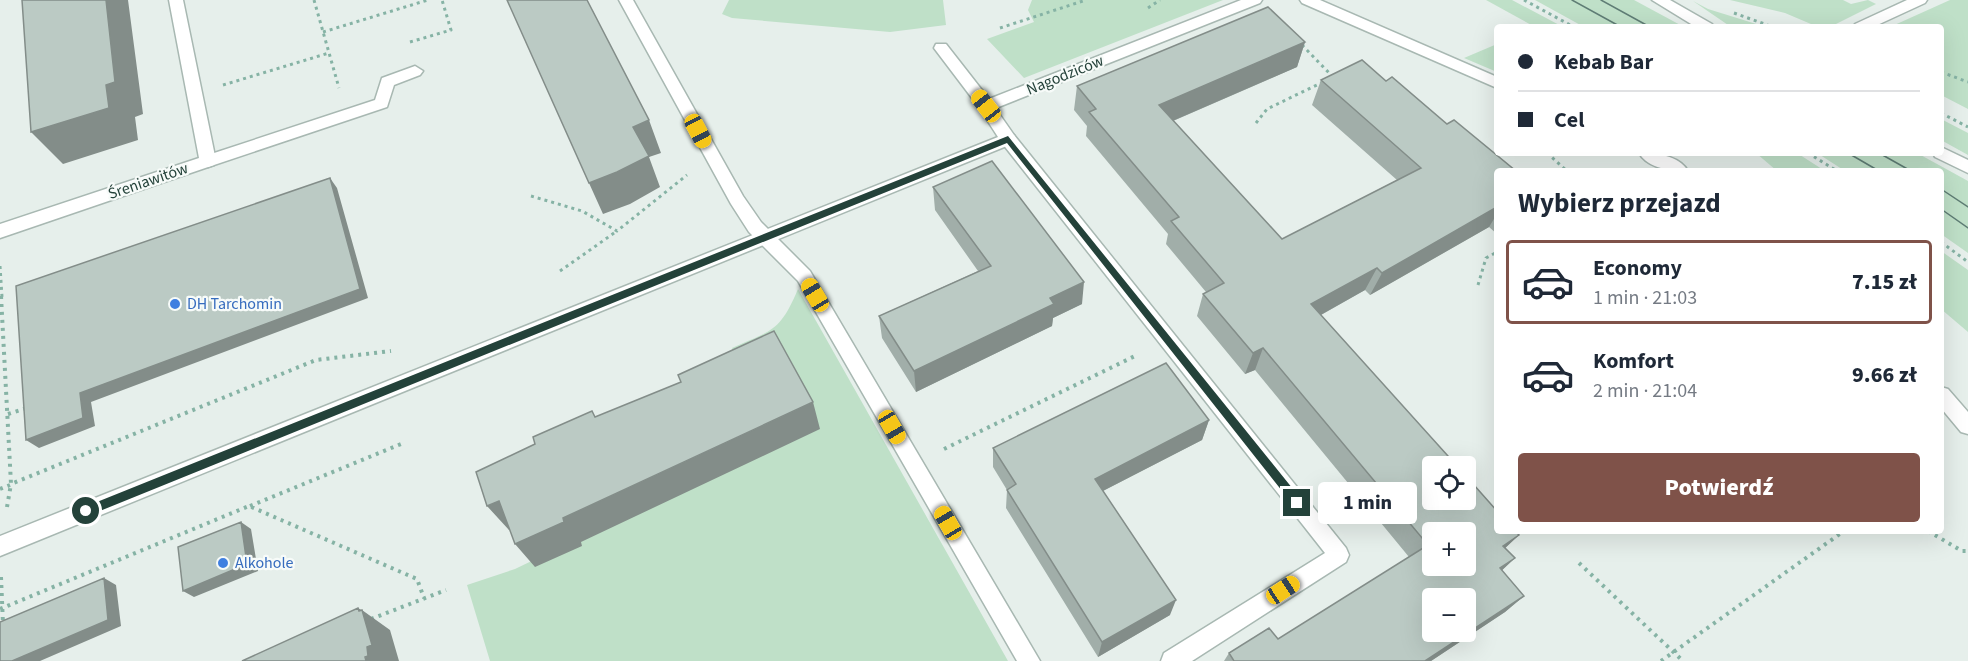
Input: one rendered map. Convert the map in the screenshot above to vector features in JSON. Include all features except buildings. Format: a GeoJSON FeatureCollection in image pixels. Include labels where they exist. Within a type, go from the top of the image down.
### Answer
{"type":"FeatureCollection","features":[{"type":"Feature","properties":{"kind":"street","name":"Śreniawitów"},"geometry":{"type":"LineString","coordinates":[[0,231],[208,161],[176,0]]}},
{"type":"Feature","properties":{"kind":"street"},"geometry":{"type":"LineString","coordinates":[[626,0],[711,156],[749,218],[763,236],[804,276],[1029,661]]}},
{"type":"Feature","properties":{"kind":"street","name":"Nagodziców"},"geometry":{"type":"LineString","coordinates":[[986,106],[1255,0]]}},
{"type":"Feature","properties":{"kind":"street"},"geometry":{"type":"LineString","coordinates":[[1307,0],[1494,82]]}},
{"type":"Feature","properties":{"kind":"street"},"geometry":{"type":"LineString","coordinates":[[1659,0],[1702,24]]}},
{"type":"Feature","properties":{"kind":"street"},"geometry":{"type":"LineString","coordinates":[[1867,24],[1920,0]]}},
{"type":"Feature","properties":{"kind":"street"},"geometry":{"type":"LineString","coordinates":[[941,48],[986,106],[1008,139],[1339,555],[1172,661]]}},
{"type":"Feature","properties":{"kind":"street"},"geometry":{"type":"LineString","coordinates":[[208,161],[382,103],[387,82],[415,71]]}},
{"type":"Feature","properties":{"kind":"street"},"geometry":{"type":"LineString","coordinates":[[0,546],[1008,139]]}},
{"type":"Feature","properties":{"kind":"street"},"geometry":{"type":"LineString","coordinates":[[1944,155],[1968,167]]}},
{"type":"Feature","properties":{"kind":"street"},"geometry":{"type":"LineString","coordinates":[[1652,156],[1674,168]]}},
{"type":"Feature","properties":{"kind":"street"},"geometry":{"type":"LineString","coordinates":[[1944,398],[1968,426]]}},
{"type":"Feature","properties":{"kind":"path"},"geometry":{"type":"LineString","coordinates":[[314,0],[340,94]]}},
{"type":"Feature","properties":{"kind":"path"},"geometry":{"type":"LineString","coordinates":[[323,33],[428,0]]}},
{"type":"Feature","properties":{"kind":"path"},"geometry":{"type":"LineString","coordinates":[[415,71],[406,43],[452,30],[442,0]]}},
{"type":"Feature","properties":{"kind":"path"},"geometry":{"type":"LineString","coordinates":[[1000,28],[1086,0]]}},
{"type":"Feature","properties":{"kind":"path"},"geometry":{"type":"LineString","coordinates":[[1524,0],[1568,24]]}},
{"type":"Feature","properties":{"kind":"path"},"geometry":{"type":"LineString","coordinates":[[194,94],[328,52]]}},
{"type":"Feature","properties":{"kind":"path"},"geometry":{"type":"LineString","coordinates":[[1256,123],[1267,109],[1342,73]]}},
{"type":"Feature","properties":{"kind":"path"},"geometry":{"type":"LineString","coordinates":[[1944,73],[1968,82]]}},
{"type":"Feature","properties":{"kind":"path"},"geometry":{"type":"LineString","coordinates":[[1944,115],[1968,127]]}},
{"type":"Feature","properties":{"kind":"path"},"geometry":{"type":"LineString","coordinates":[[560,271],[617,231],[711,156]]}},
{"type":"Feature","properties":{"kind":"path"},"geometry":{"type":"LineString","coordinates":[[1550,156],[1564,168]]}},
{"type":"Feature","properties":{"kind":"path"},"geometry":{"type":"LineString","coordinates":[[1813,156],[1832,168]]}},
{"type":"Feature","properties":{"kind":"path"},"geometry":{"type":"LineString","coordinates":[[531,196],[582,211],[617,231]]}},
{"type":"Feature","properties":{"kind":"path"},"geometry":{"type":"LineString","coordinates":[[1944,244],[1968,262]]}},
{"type":"Feature","properties":{"kind":"path"},"geometry":{"type":"LineString","coordinates":[[1478,285],[1486,258],[1494,254]]}},
{"type":"Feature","properties":{"kind":"path"},"geometry":{"type":"LineString","coordinates":[[0,266],[11,484]]}},
{"type":"Feature","properties":{"kind":"path"},"geometry":{"type":"LineString","coordinates":[[914,464],[1167,340]]}},
{"type":"Feature","properties":{"kind":"path"},"geometry":{"type":"LineString","coordinates":[[0,489],[316,360],[392,351]]}},
{"type":"Feature","properties":{"kind":"path"},"geometry":{"type":"LineString","coordinates":[[8,414],[30,407]]}},
{"type":"Feature","properties":{"kind":"path"},"geometry":{"type":"LineString","coordinates":[[0,609],[401,444]]}},
{"type":"Feature","properties":{"kind":"path"},"geometry":{"type":"LineString","coordinates":[[249,506],[417,579],[424,598]]}},
{"type":"Feature","properties":{"kind":"path"},"geometry":{"type":"LineString","coordinates":[[1661,661],[1840,534]]}},
{"type":"Feature","properties":{"kind":"path"},"geometry":{"type":"LineString","coordinates":[[1933,534],[1962,551],[1968,551]]}},
{"type":"Feature","properties":{"kind":"path"},"geometry":{"type":"LineString","coordinates":[[1579,563],[1683,661]]}},
{"type":"Feature","properties":{"kind":"path"},"geometry":{"type":"LineString","coordinates":[[362,623],[447,590]]}},
{"type":"Feature","properties":{"kind":"green space"},"geometry":{"type":"Polygon","coordinates":[[[729,0],[943,0],[946,25],[890,32],[732,18],[722,14],[729,0]]]}},
{"type":"Feature","properties":{"kind":"green space"},"geometry":{"type":"Polygon","coordinates":[[[1032,0],[1223,0],[1024,78],[987,39],[1034,22],[1028,10],[1032,0]]]}},
{"type":"Feature","properties":{"kind":"green space"},"geometry":{"type":"Polygon","coordinates":[[[1486,0],[1512,0],[1557,24],[1530,24],[1486,0]]]}},
{"type":"Feature","properties":{"kind":"green space"},"geometry":{"type":"Polygon","coordinates":[[[1535,0],[1634,0],[1678,24],[1579,24],[1535,0]]]}},
{"type":"Feature","properties":{"kind":"green space"},"geometry":{"type":"Polygon","coordinates":[[[1730,0],[1843,0],[1851,4],[1868,0],[1876,4],[1836,24],[1811,24],[1785,13],[1730,0]]]}},
{"type":"Feature","properties":{"kind":"green space"},"geometry":{"type":"Polygon","coordinates":[[[1950,0],[1968,0],[1968,109],[1944,97],[1944,24],[1897,24],[1950,0]]]}},
{"type":"Feature","properties":{"kind":"green space"},"geometry":{"type":"Polygon","coordinates":[[[1693,1],[1708,9],[1756,24],[1727,24],[1693,1]]]}},
{"type":"Feature","properties":{"kind":"green space"},"geometry":{"type":"Polygon","coordinates":[[[1494,45],[1494,71],[1464,58],[1494,45]]]}},
{"type":"Feature","properties":{"kind":"green space"},"geometry":{"type":"Polygon","coordinates":[[[1944,121],[1968,133],[1968,155],[1944,142],[1944,121]]]}},
{"type":"Feature","properties":{"kind":"green space"},"geometry":{"type":"Polygon","coordinates":[[[1760,156],[1802,156],[1820,168],[1774,168],[1760,156]]]}},
{"type":"Feature","properties":{"kind":"green space"},"geometry":{"type":"Polygon","coordinates":[[[1822,156],[1922,156],[1968,181],[1968,253],[1944,236],[1944,168],[1840,168],[1822,156]]]}},
{"type":"Feature","properties":{"kind":"green space"},"geometry":{"type":"Polygon","coordinates":[[[1944,253],[1968,270],[1968,332],[1944,312],[1944,253]]]}},
{"type":"Feature","properties":{"kind":"green space"},"geometry":{"type":"Polygon","coordinates":[[[798,289],[1008,661],[490,661],[467,585],[515,569],[800,432],[742,378],[732,348],[766,333],[780,322],[798,289]]]}},
{"type":"Feature","properties":{"kind":"tram line"},"geometry":{"type":"LineString","coordinates":[[1572,0],[1616,24]]}},
{"type":"Feature","properties":{"kind":"tram line"},"geometry":{"type":"LineString","coordinates":[[1601,0],[1645,24]]}},
{"type":"Feature","properties":{"kind":"tram line"},"geometry":{"type":"LineString","coordinates":[[1853,156],[1874,168]]}},
{"type":"Feature","properties":{"kind":"tram line"},"geometry":{"type":"LineString","coordinates":[[1884,156],[1906,168]]}},
{"type":"Feature","properties":{"kind":"tram line"},"geometry":{"type":"LineString","coordinates":[[1944,191],[1968,207]]}},
{"type":"Feature","properties":{"kind":"tram line"},"geometry":{"type":"LineString","coordinates":[[1944,211],[1968,228]]}},
{"type":"Feature","properties":{"kind":"place","name":"DH Tarchomin"},"geometry":{"type":"Point","coordinates":[175,304]}},
{"type":"Feature","properties":{"kind":"place","name":"Alkohole"},"geometry":{"type":"Point","coordinates":[223,563]}},
{"type":"Feature","properties":{"kind":"route"},"geometry":{"type":"LineString","coordinates":[[86,511],[1008,139],[1297,503]]}}]}
